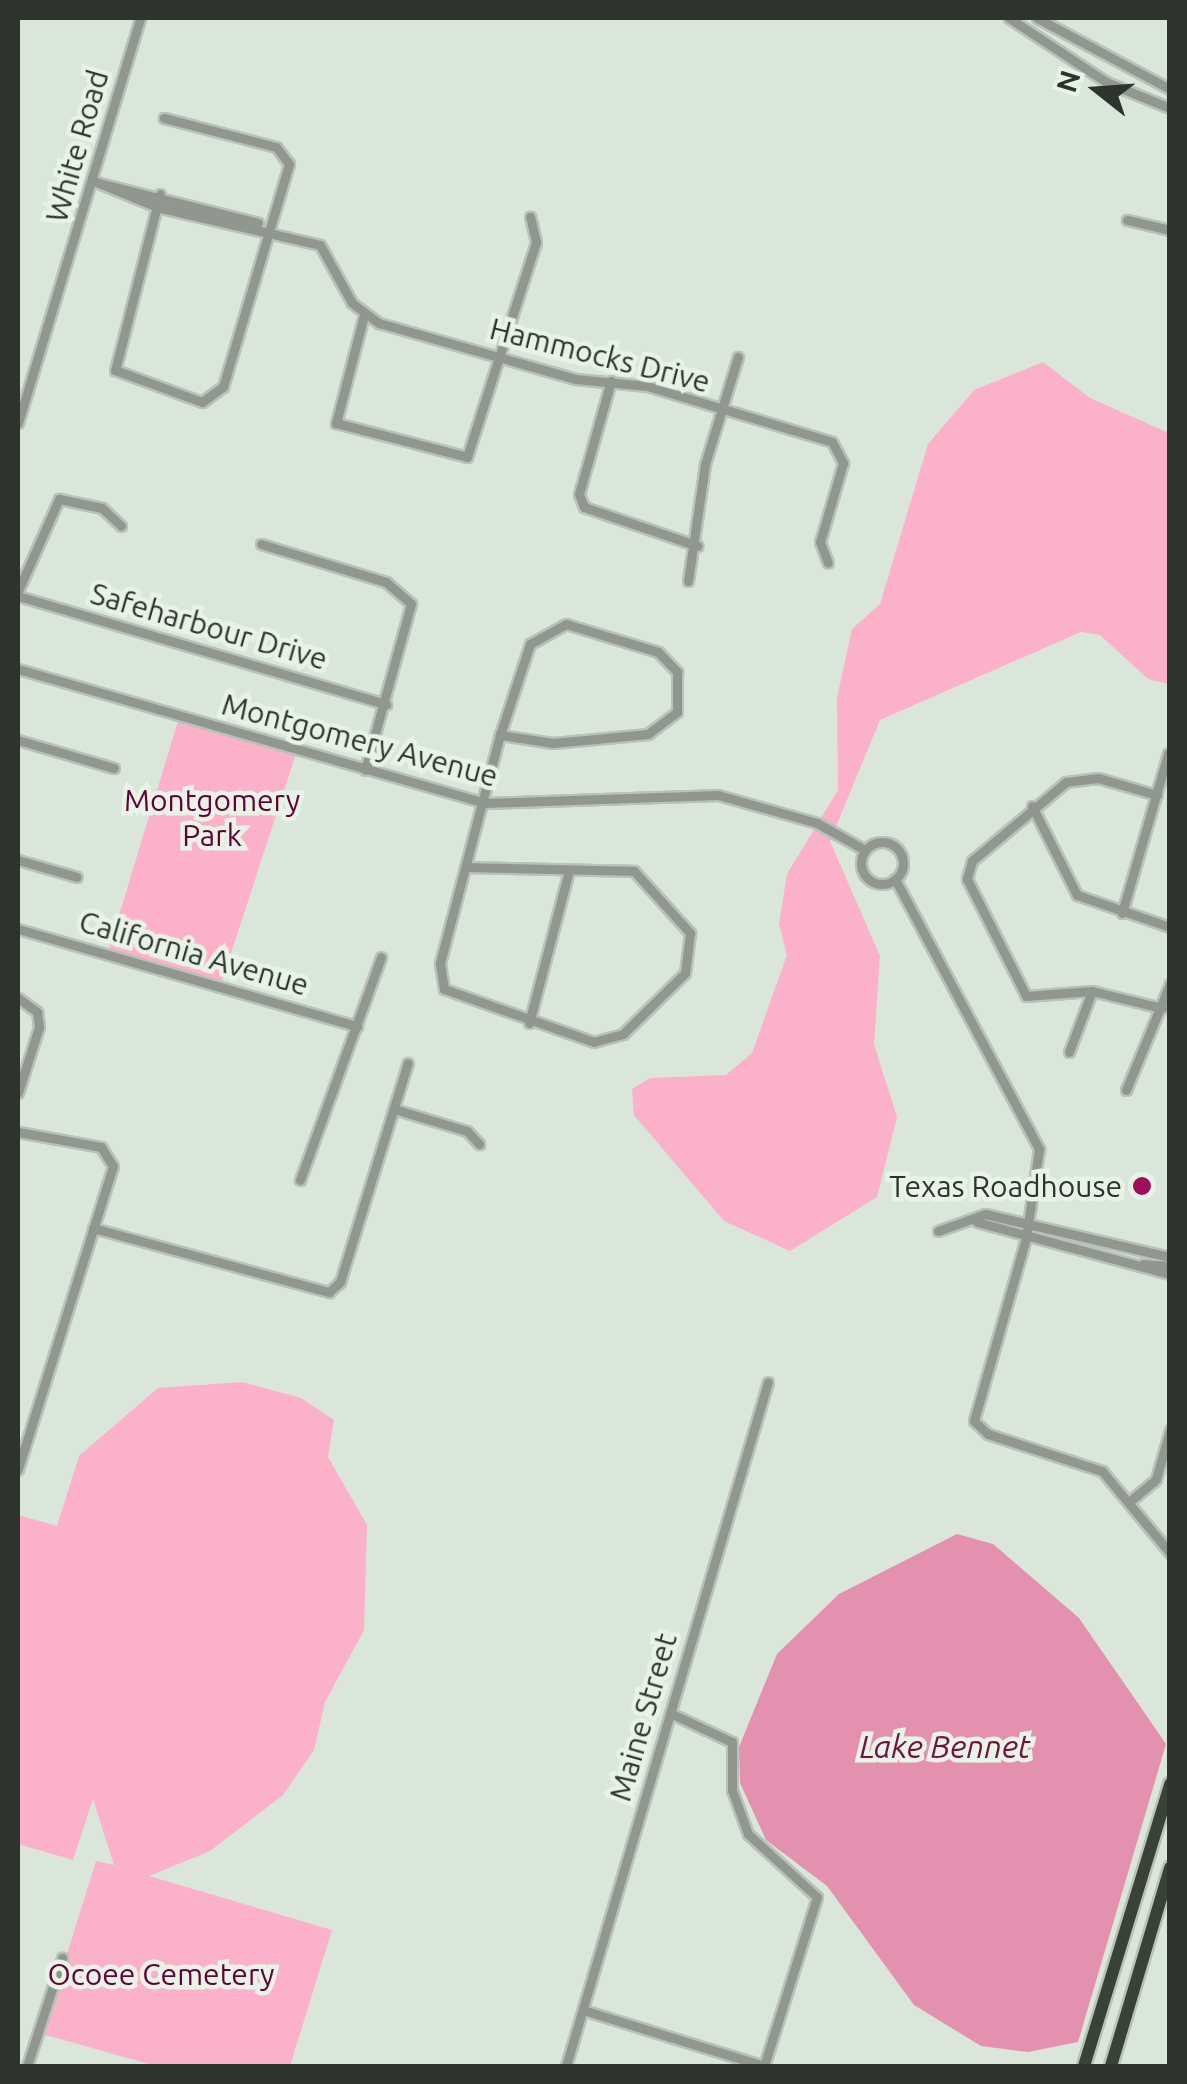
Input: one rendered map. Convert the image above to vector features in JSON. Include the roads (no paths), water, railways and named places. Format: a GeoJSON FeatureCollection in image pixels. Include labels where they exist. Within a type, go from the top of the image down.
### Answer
{"type":"FeatureCollection","features":[{"type":"Feature","properties":{"kind":"highway"},"geometry":{"type":"LineString","coordinates":[[1084,2066],[1170,1784]]}},
{"type":"Feature","properties":{"kind":"highway"},"geometry":{"type":"LineString","coordinates":[[1111,2066],[1170,1868]]}},
{"type":"Feature","properties":{"kind":"street","name":"White Road"},"geometry":{"type":"LineString","coordinates":[[18,423],[96,182],[140,18]]}},
{"type":"Feature","properties":{"kind":"street"},"geometry":{"type":"LineString","coordinates":[[1009,18],[1106,82],[1170,108]]}},
{"type":"Feature","properties":{"kind":"street"},"geometry":{"type":"LineString","coordinates":[[1037,18],[1170,89]]}},
{"type":"Feature","properties":{"kind":"street"},"geometry":{"type":"LineString","coordinates":[[160,194],[114,370],[202,402],[223,386],[270,228],[286,154],[164,118]]}},
{"type":"Feature","properties":{"kind":"street"},"geometry":{"type":"LineString","coordinates":[[96,182],[160,194],[320,245],[364,315],[334,408],[348,433],[467,457],[536,242],[530,216]]}},
{"type":"Feature","properties":{"kind":"street"},"geometry":{"type":"LineString","coordinates":[[96,182],[156,207],[270,228]]}},
{"type":"Feature","properties":{"kind":"street"},"geometry":{"type":"LineString","coordinates":[[1127,220],[1170,230]]}},
{"type":"Feature","properties":{"kind":"street","name":"Hammocks Drive"},"geometry":{"type":"LineString","coordinates":[[364,315],[501,358],[611,381],[722,412],[842,452],[820,542],[828,563]]}},
{"type":"Feature","properties":{"kind":"street"},"geometry":{"type":"LineString","coordinates":[[688,581],[722,412],[738,357]]}},
{"type":"Feature","properties":{"kind":"street"},"geometry":{"type":"LineString","coordinates":[[611,381],[579,494],[584,507],[698,546]]}},
{"type":"Feature","properties":{"kind":"street"},"geometry":{"type":"LineString","coordinates":[[18,593],[60,499],[102,508],[121,526]]}},
{"type":"Feature","properties":{"kind":"street"},"geometry":{"type":"LineString","coordinates":[[261,544],[386,582],[412,604],[365,770]]}},
{"type":"Feature","properties":{"kind":"street","name":"Safeharbour Drive"},"geometry":{"type":"LineString","coordinates":[[18,593],[386,704]]}},
{"type":"Feature","properties":{"kind":"street"},"geometry":{"type":"LineString","coordinates":[[470,867],[568,874],[622,868],[646,878],[690,933],[691,958],[610,1040],[530,1023],[455,1000],[439,979],[500,736],[530,644],[552,625],[658,652],[676,672],[677,712],[648,734],[554,742],[500,736]]}},
{"type":"Feature","properties":{"kind":"street","name":"Montgomery Avenue"},"geometry":{"type":"LineString","coordinates":[[18,669],[486,803],[718,795],[817,824],[866,850],[886,842],[898,849],[895,880]]}},
{"type":"Feature","properties":{"kind":"street"},"geometry":{"type":"LineString","coordinates":[[18,740],[114,768]]}},
{"type":"Feature","properties":{"kind":"street"},"geometry":{"type":"LineString","coordinates":[[1122,914],[1168,754]]}},
{"type":"Feature","properties":{"kind":"street"},"geometry":{"type":"LineString","coordinates":[[1157,795],[1098,778],[1066,782],[1032,806],[972,862],[967,879],[1026,996],[1092,992],[1162,1008]]}},
{"type":"Feature","properties":{"kind":"street"},"geometry":{"type":"LineString","coordinates":[[1032,806],[1077,895],[1122,914],[1170,927]]}},
{"type":"Feature","properties":{"kind":"street"},"geometry":{"type":"LineString","coordinates":[[866,850],[864,875],[895,880],[1039,1150],[1030,1222],[974,1412],[978,1428],[1088,1463],[1129,1502],[1170,1554]]}},
{"type":"Feature","properties":{"kind":"street"},"geometry":{"type":"LineString","coordinates":[[18,860],[77,877]]}},
{"type":"Feature","properties":{"kind":"street"},"geometry":{"type":"LineString","coordinates":[[530,1023],[568,874]]}},
{"type":"Feature","properties":{"kind":"street","name":"California Avenue"},"geometry":{"type":"LineString","coordinates":[[18,929],[358,1026]]}},
{"type":"Feature","properties":{"kind":"street"},"geometry":{"type":"LineString","coordinates":[[300,1180],[381,958]]}},
{"type":"Feature","properties":{"kind":"street"},"geometry":{"type":"LineString","coordinates":[[1126,1090],[1170,984]]}},
{"type":"Feature","properties":{"kind":"street"},"geometry":{"type":"LineString","coordinates":[[1068,1052],[1092,992]]}},
{"type":"Feature","properties":{"kind":"street"},"geometry":{"type":"LineString","coordinates":[[18,998],[37,1012],[39,1027],[18,1093]]}},
{"type":"Feature","properties":{"kind":"street"},"geometry":{"type":"LineString","coordinates":[[93,1228],[329,1292],[340,1282],[408,1063]]}},
{"type":"Feature","properties":{"kind":"street"},"geometry":{"type":"LineString","coordinates":[[394,1109],[467,1131],[480,1144]]}},
{"type":"Feature","properties":{"kind":"street"},"geometry":{"type":"LineString","coordinates":[[18,1132],[110,1153],[93,1228],[18,1469]]}},
{"type":"Feature","properties":{"kind":"street"},"geometry":{"type":"LineString","coordinates":[[938,1231],[977,1222],[986,1214],[1170,1256]]}},
{"type":"Feature","properties":{"kind":"street"},"geometry":{"type":"LineString","coordinates":[[977,1222],[1170,1274]]}},
{"type":"Feature","properties":{"kind":"street"},"geometry":{"type":"LineString","coordinates":[[1132,1264],[1170,1266]]}},
{"type":"Feature","properties":{"kind":"street","name":"Maine Street"},"geometry":{"type":"LineString","coordinates":[[566,2066],[768,1382]]}},
{"type":"Feature","properties":{"kind":"street"},"geometry":{"type":"LineString","coordinates":[[1129,1502],[1156,1479],[1170,1430]]}},
{"type":"Feature","properties":{"kind":"street"},"geometry":{"type":"LineString","coordinates":[[583,2010],[764,2066],[817,1898],[748,1834],[732,1790],[732,1742],[670,1714]]}},
{"type":"Feature","properties":{"kind":"street"},"geometry":{"type":"LineString","coordinates":[[28,2066],[62,1958]]}},
{"type":"Feature","properties":{"kind":"water","name":"Lake Bennet"},"geometry":{"type":"Polygon","coordinates":[[[957,1534],[993,1544],[1079,1618],[1166,1744],[1078,2042],[1028,2052],[981,2046],[914,2005],[827,1886],[766,1840],[740,1783],[739,1747],[777,1654],[839,1594],[957,1534]]]}},
{"type":"Feature","properties":{"kind":"place","name":"Texas Roadhouse"},"geometry":{"type":"Point","coordinates":[1142,1186]}},
{"type":"Feature","properties":{"kind":"park label","name":"Montgomery Park"},"geometry":{"type":"Point","coordinates":[212,817]}},
{"type":"Feature","properties":{"kind":"park label","name":"Ocoee Cemetery"},"geometry":{"type":"Point","coordinates":[161,1974]}}]}
